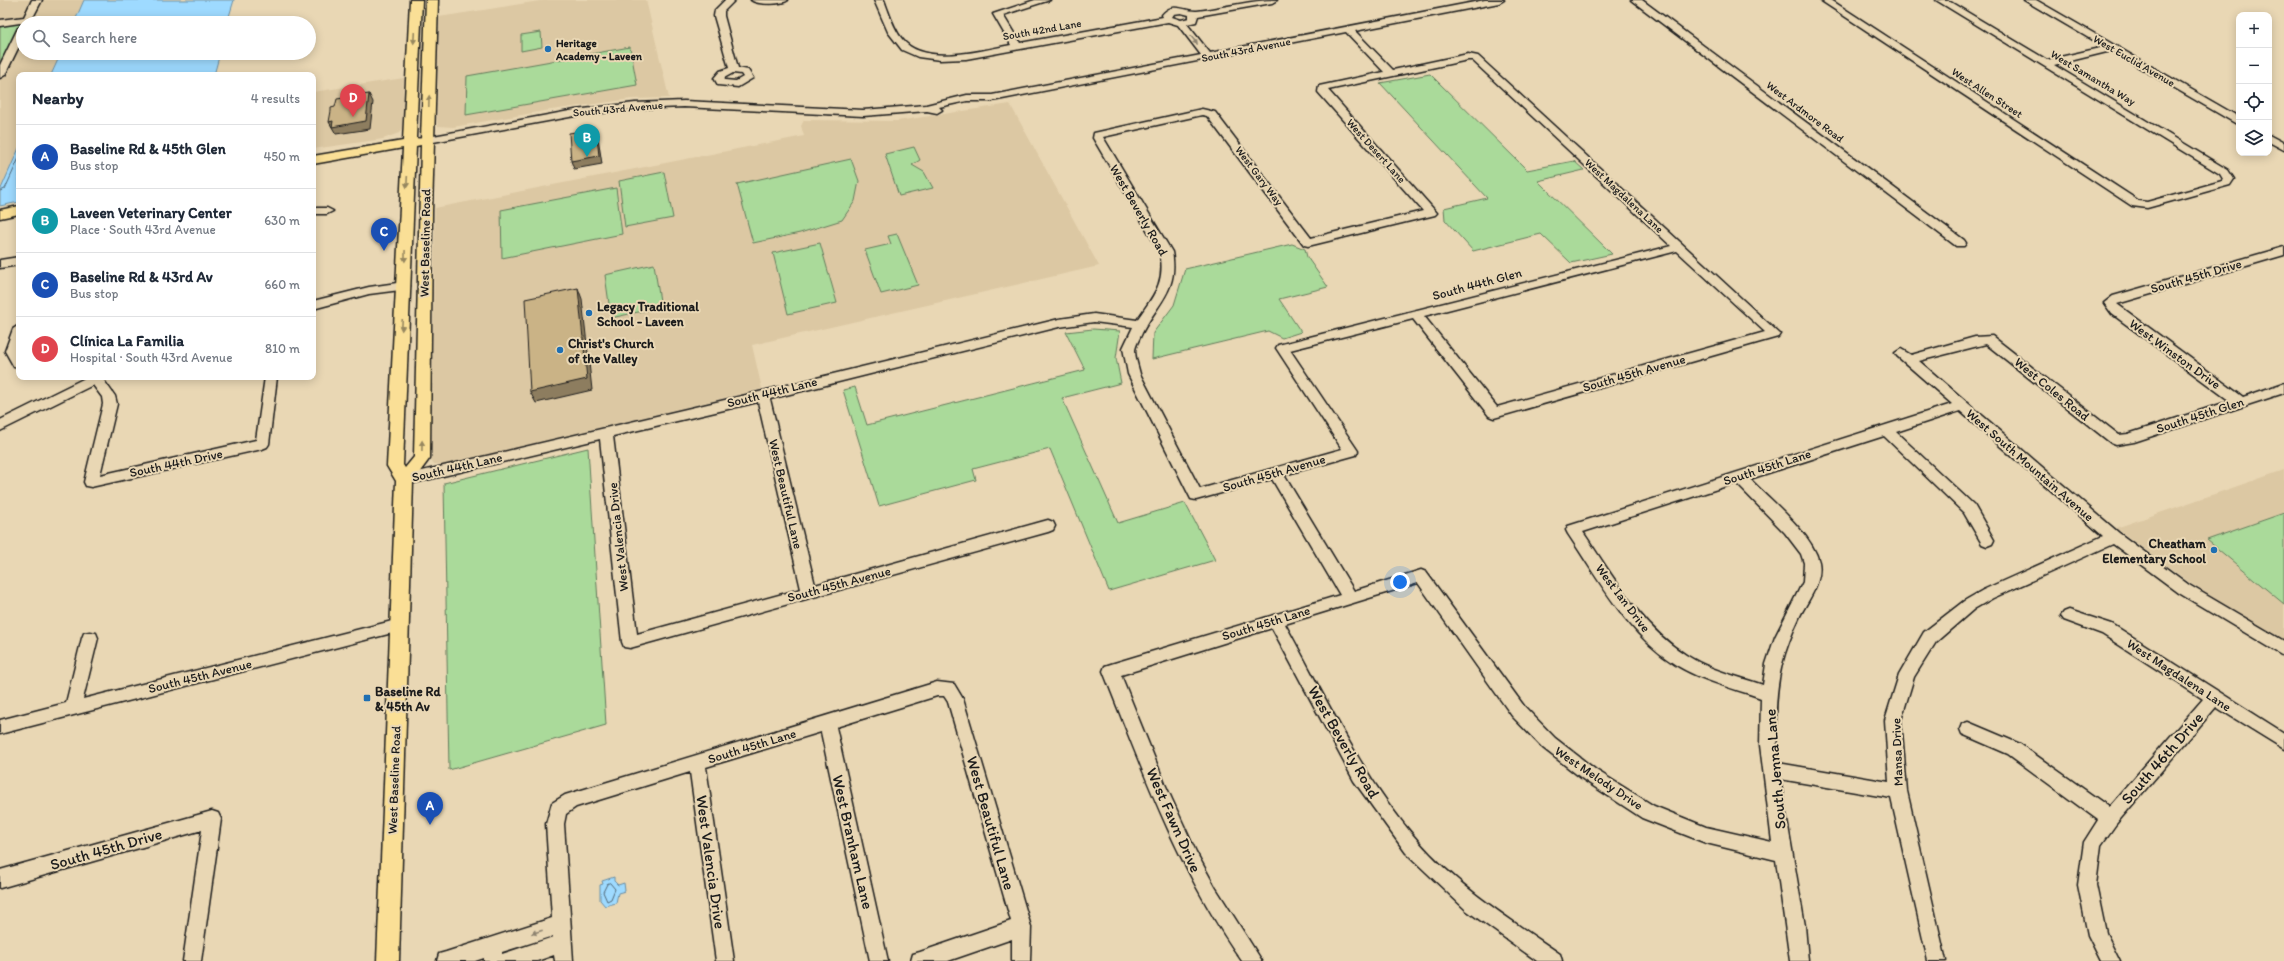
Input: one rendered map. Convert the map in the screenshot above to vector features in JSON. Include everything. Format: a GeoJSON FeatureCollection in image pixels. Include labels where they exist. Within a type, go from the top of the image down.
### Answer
{"type":"FeatureCollection","features":[{"type":"Feature","properties":{"kind":"main road","name":"West Baseline Road"},"geometry":{"type":"LineString","coordinates":[[388,961],[405,480],[422,458],[416,0]]}},
{"type":"Feature","properties":{"kind":"main road","name":"West Baseline Road"},"geometry":{"type":"LineString","coordinates":[[405,480],[395,466],[404,286],[432,0]]}},
{"type":"Feature","properties":{"kind":"main road","name":"South 43rd Avenue"},"geometry":{"type":"LineString","coordinates":[[316,159],[418,142]]}},
{"type":"Feature","properties":{"kind":"main road"},"geometry":{"type":"LineString","coordinates":[[0,214],[16,211]]}},
{"type":"Feature","properties":{"kind":"street"},"geometry":{"type":"LineString","coordinates":[[28,16],[36,0]]}},
{"type":"Feature","properties":{"kind":"street"},"geometry":{"type":"LineString","coordinates":[[730,0],[720,10],[719,16],[734,70]]}},
{"type":"Feature","properties":{"kind":"street"},"geometry":{"type":"LineString","coordinates":[[756,0],[783,0]]}},
{"type":"Feature","properties":{"kind":"street","name":"South 42nd Lane"},"geometry":{"type":"LineString","coordinates":[[879,0],[900,43],[921,54],[949,58],[1168,19],[1169,13],[1178,10],[1186,10],[1188,20],[1272,0]]}},
{"type":"Feature","properties":{"kind":"street"},"geometry":{"type":"LineString","coordinates":[[1017,47],[998,14],[1045,0]]}},
{"type":"Feature","properties":{"kind":"street","name":"South 43rd Avenue"},"geometry":{"type":"LineString","coordinates":[[418,142],[575,113],[635,106],[684,104],[863,112],[927,108],[941,110],[987,102],[992,98],[1212,57],[1495,0]]}},
{"type":"Feature","properties":{"kind":"street","name":"West Ardmore Road"},"geometry":{"type":"LineString","coordinates":[[1636,0],[1960,242]]}},
{"type":"Feature","properties":{"kind":"street","name":"West Allen Street"},"geometry":{"type":"LineString","coordinates":[[1825,0],[2136,204],[2147,205],[2226,183],[2229,179]]}},
{"type":"Feature","properties":{"kind":"street","name":"West Samantha Way"},"geometry":{"type":"LineString","coordinates":[[1941,0],[2224,172],[2229,179]]}},
{"type":"Feature","properties":{"kind":"street","name":"West Euclid Avenue"},"geometry":{"type":"LineString","coordinates":[[2028,0],[2237,120]]}},
{"type":"Feature","properties":{"kind":"street"},"geometry":{"type":"LineString","coordinates":[[1168,19],[1188,20],[1212,57]]}},
{"type":"Feature","properties":{"kind":"street"},"geometry":{"type":"LineString","coordinates":[[0,23],[16,23]]}},
{"type":"Feature","properties":{"kind":"street"},"geometry":{"type":"LineString","coordinates":[[1349,30],[1390,73]]}},
{"type":"Feature","properties":{"kind":"street"},"geometry":{"type":"LineString","coordinates":[[0,74],[16,41]]}},
{"type":"Feature","properties":{"kind":"street"},"geometry":{"type":"LineString","coordinates":[[2045,64],[2112,48]]}},
{"type":"Feature","properties":{"kind":"street","name":"West Magdalena Lane"},"geometry":{"type":"LineString","coordinates":[[1390,73],[1468,57],[1475,58],[1774,334]]}},
{"type":"Feature","properties":{"kind":"street","name":"West Desert Lane"},"geometry":{"type":"LineString","coordinates":[[1308,242],[1431,213],[1324,92],[1323,88],[1390,73]]}},
{"type":"Feature","properties":{"kind":"street","name":"West Gary Way"},"geometry":{"type":"LineString","coordinates":[[1208,112],[1213,115],[1308,242]]}},
{"type":"Feature","properties":{"kind":"street","name":"West Beverly Road"},"geometry":{"type":"LineString","coordinates":[[1196,495],[1134,374],[1130,362],[1129,348],[1140,324],[1160,298],[1166,284],[1169,272],[1168,258],[1166,252],[1098,138],[1098,135],[1208,112]]}},
{"type":"Feature","properties":{"kind":"street"},"geometry":{"type":"LineString","coordinates":[[2272,140],[2284,147]]}},
{"type":"Feature","properties":{"kind":"street"},"geometry":{"type":"LineString","coordinates":[[316,211],[327,211]]}},
{"type":"Feature","properties":{"kind":"street","name":"South 44th Glen"},"geometry":{"type":"LineString","coordinates":[[1351,451],[1282,348],[1417,315],[1680,247]]}},
{"type":"Feature","properties":{"kind":"street","name":"South 45th Drive"},"geometry":{"type":"LineString","coordinates":[[2110,304],[2117,299],[2284,251]]}},
{"type":"Feature","properties":{"kind":"street"},"geometry":{"type":"LineString","coordinates":[[0,264],[16,261]]}},
{"type":"Feature","properties":{"kind":"street"},"geometry":{"type":"LineString","coordinates":[[316,304],[336,300],[349,302],[387,293],[404,286]]}},
{"type":"Feature","properties":{"kind":"street","name":"West Winston Drive"},"geometry":{"type":"LineString","coordinates":[[2110,304],[2116,311],[2241,402]]}},
{"type":"Feature","properties":{"kind":"street","name":"South 45th Avenue"},"geometry":{"type":"LineString","coordinates":[[1417,315],[1494,413],[1774,334]]}},
{"type":"Feature","properties":{"kind":"street","name":"South 44th Lane"},"geometry":{"type":"LineString","coordinates":[[405,480],[763,396],[918,356],[1075,320],[1094,318],[1140,324]]}},
{"type":"Feature","properties":{"kind":"street"},"geometry":{"type":"LineString","coordinates":[[16,337],[11,351],[16,359]]}},
{"type":"Feature","properties":{"kind":"street","name":"West South Mountain Avenue"},"geometry":{"type":"LineString","coordinates":[[1988,339],[1975,340],[1904,356],[2114,537],[2184,589],[2284,649]]}},
{"type":"Feature","properties":{"kind":"street","name":"West Coles Road"},"geometry":{"type":"LineString","coordinates":[[1988,339],[2116,440]]}},
{"type":"Feature","properties":{"kind":"street"},"geometry":{"type":"LineString","coordinates":[[0,426],[93,380]]}},
{"type":"Feature","properties":{"kind":"street","name":"South 44th Drive"},"geometry":{"type":"LineString","coordinates":[[98,380],[108,396],[110,404],[91,482],[262,444],[271,380]]}},
{"type":"Feature","properties":{"kind":"street","name":"South 45th Glen"},"geometry":{"type":"LineString","coordinates":[[2116,440],[2129,439],[2284,388]]}},
{"type":"Feature","properties":{"kind":"street","name":"West Beautiful Lane"},"geometry":{"type":"LineString","coordinates":[[763,396],[809,592]]}},
{"type":"Feature","properties":{"kind":"street","name":"South 45th Lane"},"geometry":{"type":"LineString","coordinates":[[1573,530],[1738,476],[1962,406]]}},
{"type":"Feature","properties":{"kind":"street"},"geometry":{"type":"LineString","coordinates":[[1886,430],[1969,508],[1987,540]]}},
{"type":"Feature","properties":{"kind":"street","name":"West Valencia Drive"},"geometry":{"type":"LineString","coordinates":[[606,432],[630,642]]}},
{"type":"Feature","properties":{"kind":"street","name":"South 45th Avenue"},"geometry":{"type":"LineString","coordinates":[[1196,495],[1351,451]]}},
{"type":"Feature","properties":{"kind":"street"},"geometry":{"type":"LineString","coordinates":[[1276,473],[1350,598]]}},
{"type":"Feature","properties":{"kind":"street","name":"South Jenna Lane"},"geometry":{"type":"LineString","coordinates":[[1738,476],[1800,540],[1811,560],[1811,579],[1780,645],[1769,694],[1769,732],[1772,770],[1782,853],[1797,932],[1799,961]]}},
{"type":"Feature","properties":{"kind":"street","name":"South 45th Avenue"},"geometry":{"type":"LineString","coordinates":[[630,642],[1048,526]]}},
{"type":"Feature","properties":{"kind":"street","name":"West Ian Drive"},"geometry":{"type":"LineString","coordinates":[[1573,530],[1639,622],[1658,642],[1682,660],[1726,679],[1769,694]]}},
{"type":"Feature","properties":{"kind":"street","name":"Mansa Drive"},"geometry":{"type":"LineString","coordinates":[[1937,961],[1898,791],[1893,720],[1907,675],[1930,637],[1969,605],[1988,594],[2114,537]]}},
{"type":"Feature","properties":{"kind":"street","name":"South 45th Lane"},"geometry":{"type":"LineString","coordinates":[[1111,671],[1421,576]]}},
{"type":"Feature","properties":{"kind":"street","name":"West Melody Drive"},"geometry":{"type":"LineString","coordinates":[[1421,576],[1518,710],[1549,743],[1590,775],[1648,812],[1706,835],[1782,853]]}},
{"type":"Feature","properties":{"kind":"street","name":"West Magdalena Lane"},"geometry":{"type":"LineString","coordinates":[[2069,616],[2107,629],[2284,742]]}},
{"type":"Feature","properties":{"kind":"street","name":"West Beverly Road"},"geometry":{"type":"LineString","coordinates":[[1274,620],[1360,776],[1412,848],[1472,904],[1553,961]]}},
{"type":"Feature","properties":{"kind":"street","name":"South 45th Avenue"},"geometry":{"type":"LineString","coordinates":[[0,727],[400,625]]}},
{"type":"Feature","properties":{"kind":"street"},"geometry":{"type":"LineString","coordinates":[[73,708],[90,638]]}},
{"type":"Feature","properties":{"kind":"street","name":"West Fawn Drive"},"geometry":{"type":"LineString","coordinates":[[1111,671],[1189,859],[1231,933],[1253,961]]}},
{"type":"Feature","properties":{"kind":"street","name":"South 45th Lane"},"geometry":{"type":"LineString","coordinates":[[562,924],[555,824],[558,810],[571,801],[937,689],[948,689]]}},
{"type":"Feature","properties":{"kind":"street","name":"West Beautiful Lane"},"geometry":{"type":"LineString","coordinates":[[948,689],[955,699],[1022,926],[1021,961]]}},
{"type":"Feature","properties":{"kind":"street","name":"South 46th Drive"},"geometry":{"type":"LineString","coordinates":[[2110,818],[2214,698]]}},
{"type":"Feature","properties":{"kind":"street","name":"West Branham Lane"},"geometry":{"type":"LineString","coordinates":[[826,723],[879,961]]}},
{"type":"Feature","properties":{"kind":"street"},"geometry":{"type":"LineString","coordinates":[[1968,729],[2014,749],[2110,818],[2093,842],[2087,885],[2097,935],[2111,961]]}},
{"type":"Feature","properties":{"kind":"street","name":"West Valencia Drive"},"geometry":{"type":"LineString","coordinates":[[697,763],[725,961]]}},
{"type":"Feature","properties":{"kind":"street"},"geometry":{"type":"LineString","coordinates":[[1772,770],[1898,791]]}},
{"type":"Feature","properties":{"kind":"street","name":"South 45th Drive"},"geometry":{"type":"LineString","coordinates":[[0,879],[212,819],[192,961]]}},
{"type":"Feature","properties":{"kind":"street"},"geometry":{"type":"LineString","coordinates":[[446,961],[493,953],[562,924],[564,952],[508,961]]}},
{"type":"Feature","properties":{"kind":"street"},"geometry":{"type":"LineString","coordinates":[[920,961],[1022,926]]}},
{"type":"Feature","properties":{"kind":"shaded area"},"geometry":{"type":"Polygon","coordinates":[[[0,0],[84,0],[77,16],[16,16],[16,60],[58,60],[52,72],[16,72],[16,155],[0,191],[0,0]]]}},
{"type":"Feature","properties":{"kind":"shaded area","name":"Heritage Academy - Laveen"},"geometry":{"type":"Polygon","coordinates":[[[546,0],[646,0],[669,98],[631,99],[544,111],[453,127],[438,126],[439,17],[546,0]]]}},
{"type":"Feature","properties":{"kind":"shaded area"},"geometry":{"type":"Polygon","coordinates":[[[404,78],[402,129],[399,133],[383,139],[316,149],[316,92],[404,78]]]}},
{"type":"Feature","properties":{"kind":"shaded area"},"geometry":{"type":"Polygon","coordinates":[[[1010,104],[1099,266],[752,345],[762,389],[445,465],[433,464],[431,460],[435,208],[804,136],[801,126],[804,120],[897,121],[1010,104]]]}},
{"type":"Feature","properties":{"kind":"shaded area","name":"Cheatham Elementary School"},"geometry":{"type":"Polygon","coordinates":[[[2284,470],[2284,642],[2193,585],[2116,528],[2284,470]]]}},
{"type":"Feature","properties":{"kind":"green space"},"geometry":{"type":"Polygon","coordinates":[[[16,23],[16,34],[0,65],[0,25],[16,23]]]}},
{"type":"Feature","properties":{"kind":"green space"},"geometry":{"type":"Polygon","coordinates":[[[541,32],[542,47],[521,51],[521,35],[541,32]]]}},
{"type":"Feature","properties":{"kind":"green space"},"geometry":{"type":"Polygon","coordinates":[[[630,47],[637,85],[466,115],[467,76],[630,47]]]}},
{"type":"Feature","properties":{"kind":"green space"},"geometry":{"type":"Polygon","coordinates":[[[1430,74],[1527,170],[1574,161],[1584,170],[1538,181],[1612,254],[1571,263],[1541,234],[1473,251],[1445,220],[1444,208],[1487,198],[1380,83],[1430,74]]]}},
{"type":"Feature","properties":{"kind":"green space"},"geometry":{"type":"Polygon","coordinates":[[[914,147],[920,160],[912,165],[924,172],[933,188],[899,196],[885,154],[914,147]]]}},
{"type":"Feature","properties":{"kind":"green space"},"geometry":{"type":"Polygon","coordinates":[[[851,159],[859,181],[855,201],[842,220],[800,233],[753,243],[737,184],[851,159]]]}},
{"type":"Feature","properties":{"kind":"green space"},"geometry":{"type":"Polygon","coordinates":[[[664,172],[673,218],[625,227],[619,181],[664,172]]]}},
{"type":"Feature","properties":{"kind":"green space"},"geometry":{"type":"Polygon","coordinates":[[[616,188],[622,234],[502,258],[501,210],[616,188]]]}},
{"type":"Feature","properties":{"kind":"green space"},"geometry":{"type":"Polygon","coordinates":[[[897,234],[918,285],[881,294],[865,250],[891,244],[888,236],[897,234]]]}},
{"type":"Feature","properties":{"kind":"green space"},"geometry":{"type":"Polygon","coordinates":[[[820,243],[837,303],[788,314],[773,253],[820,243]]]}},
{"type":"Feature","properties":{"kind":"green space"},"geometry":{"type":"Polygon","coordinates":[[[1292,244],[1305,249],[1307,257],[1328,287],[1279,299],[1301,332],[1282,338],[1268,331],[1152,359],[1153,333],[1174,305],[1185,269],[1292,244]]]}},
{"type":"Feature","properties":{"kind":"green space"},"geometry":{"type":"Polygon","coordinates":[[[654,264],[661,307],[611,318],[605,275],[654,264]]]}},
{"type":"Feature","properties":{"kind":"green space"},"geometry":{"type":"Polygon","coordinates":[[[1093,329],[1120,331],[1116,358],[1121,383],[1062,398],[1118,523],[1185,503],[1215,560],[1109,591],[1050,449],[973,469],[976,480],[879,506],[843,390],[855,387],[867,425],[1085,370],[1066,332],[1093,329]]]}},
{"type":"Feature","properties":{"kind":"green space"},"geometry":{"type":"Polygon","coordinates":[[[588,448],[606,725],[449,770],[444,483],[588,448]]]}},
{"type":"Feature","properties":{"kind":"green space"},"geometry":{"type":"Polygon","coordinates":[[[2284,513],[2284,604],[2207,540],[2284,513]]]}},
{"type":"Feature","properties":{"kind":"water"},"geometry":{"type":"Polygon","coordinates":[[[84,0],[234,0],[229,16],[77,16],[84,0]]]}},
{"type":"Feature","properties":{"kind":"water"},"geometry":{"type":"Polygon","coordinates":[[[58,60],[218,60],[215,72],[52,72],[58,60]]]}},
{"type":"Feature","properties":{"kind":"water"},"geometry":{"type":"Polygon","coordinates":[[[16,155],[16,203],[0,206],[0,191],[16,155]]]}},
{"type":"Feature","properties":{"kind":"water"},"geometry":{"type":"Polygon","coordinates":[[[614,877],[614,881],[618,885],[624,883],[625,891],[618,893],[616,903],[605,906],[600,900],[600,885],[603,884],[602,881],[614,877]]]}},
{"type":"Feature","properties":{"kind":"building"},"geometry":{"type":"Polygon","coordinates":[[[369,94],[366,121],[332,127],[333,121],[329,122],[331,108],[335,107],[337,99],[369,94]]]}},
{"type":"Feature","properties":{"kind":"building"},"geometry":{"type":"Polygon","coordinates":[[[596,129],[599,156],[571,161],[569,133],[596,129]]]}},
{"type":"Feature","properties":{"kind":"building","name":"Christ's Church of the Valley"},"geometry":{"type":"Polygon","coordinates":[[[578,288],[587,379],[530,392],[525,299],[578,288]]]}},
{"type":"Feature","properties":{"kind":"place","name":"Heritage Academy - Laveen"},"geometry":{"type":"Point","coordinates":[548,49]}},
{"type":"Feature","properties":{"kind":"place","name":"Clínica La Familia"},"geometry":{"type":"Point","coordinates":[353,117]}},
{"type":"Feature","properties":{"kind":"place","name":"Laveen Veterinary Center"},"geometry":{"type":"Point","coordinates":[587,157]}},
{"type":"Feature","properties":{"kind":"place","name":"Baseline Rd & 43rd Av"},"geometry":{"type":"Point","coordinates":[384,251]}},
{"type":"Feature","properties":{"kind":"place","name":"Legacy Traditional School - Laveen"},"geometry":{"type":"Point","coordinates":[589,313]}},
{"type":"Feature","properties":{"kind":"place","name":"Christ's Church of the Valley"},"geometry":{"type":"Point","coordinates":[560,350]}},
{"type":"Feature","properties":{"kind":"place","name":"Cheatham Elementary School"},"geometry":{"type":"Point","coordinates":[2214,550]}},
{"type":"Feature","properties":{"kind":"place","name":"Baseline Rd & 45th Av"},"geometry":{"type":"Point","coordinates":[367,698]}},
{"type":"Feature","properties":{"kind":"place","name":"Baseline Rd & 45th Glen"},"geometry":{"type":"Point","coordinates":[430,825]}}]}
